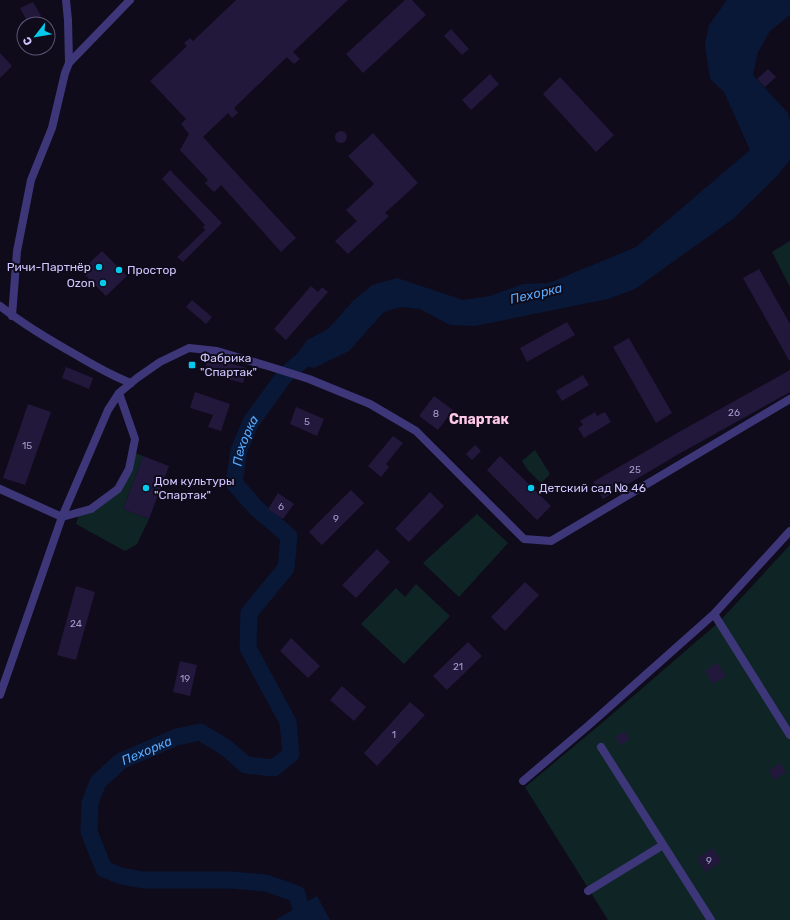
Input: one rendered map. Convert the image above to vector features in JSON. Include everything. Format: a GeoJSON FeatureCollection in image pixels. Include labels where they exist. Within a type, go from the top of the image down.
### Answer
{"type":"FeatureCollection","features":[{"type":"Feature","properties":{"kind":"street"},"geometry":{"type":"LineString","coordinates":[[66,0],[69,63]]}},
{"type":"Feature","properties":{"kind":"street"},"geometry":{"type":"LineString","coordinates":[[12,316],[17,251],[31,180],[52,128],[65,73],[69,63],[130,0]]}},
{"type":"Feature","properties":{"kind":"street"},"geometry":{"type":"LineString","coordinates":[[0,306],[12,316],[48,340],[114,377],[131,383]]}},
{"type":"Feature","properties":{"kind":"street"},"geometry":{"type":"LineString","coordinates":[[0,695],[62,517],[108,410],[119,393],[131,383],[160,362],[189,348],[217,351],[271,367],[309,379],[370,404],[416,431],[524,539],[551,541],[790,399]]}},
{"type":"Feature","properties":{"kind":"street"},"geometry":{"type":"LineString","coordinates":[[0,489],[62,517],[91,509],[118,488],[129,469],[135,439],[119,393]]}},
{"type":"Feature","properties":{"kind":"street"},"geometry":{"type":"LineString","coordinates":[[523,781],[589,725],[714,614],[790,530]]}},
{"type":"Feature","properties":{"kind":"street"},"geometry":{"type":"LineString","coordinates":[[714,614],[790,735]]}},
{"type":"Feature","properties":{"kind":"street"},"geometry":{"type":"LineString","coordinates":[[601,747],[711,920]]}},
{"type":"Feature","properties":{"kind":"street"},"geometry":{"type":"LineString","coordinates":[[588,891],[663,845]]}},
{"type":"Feature","properties":{"kind":"green space"},"geometry":{"type":"Polygon","coordinates":[[[790,241],[790,287],[772,252],[790,241]]]}},
{"type":"Feature","properties":{"kind":"green space"},"geometry":{"type":"Polygon","coordinates":[[[535,450],[550,474],[541,483],[527,469],[522,461],[535,450]]]}},
{"type":"Feature","properties":{"kind":"green space"},"geometry":{"type":"Polygon","coordinates":[[[133,452],[143,456],[123,509],[149,519],[137,544],[125,551],[76,524],[80,511],[118,488],[133,452]]]}},
{"type":"Feature","properties":{"kind":"green space"},"geometry":{"type":"Polygon","coordinates":[[[477,514],[508,543],[459,597],[423,563],[477,514]]]}},
{"type":"Feature","properties":{"kind":"green space"},"geometry":{"type":"Polygon","coordinates":[[[790,545],[790,920],[608,920],[525,787],[719,622],[790,545]]]}},
{"type":"Feature","properties":{"kind":"green space"},"geometry":{"type":"Polygon","coordinates":[[[416,584],[450,616],[404,664],[361,624],[396,588],[405,597],[416,584]]]}},
{"type":"Feature","properties":{"kind":"water"},"geometry":{"type":"Polygon","coordinates":[[[727,0],[790,0],[790,15],[770,31],[758,52],[753,75],[788,113],[790,120],[790,160],[776,177],[733,219],[635,289],[608,299],[475,326],[450,325],[420,309],[401,307],[384,312],[349,351],[314,368],[291,362],[307,340],[328,329],[353,301],[372,285],[397,278],[463,300],[490,296],[523,284],[549,283],[636,247],[750,150],[724,92],[710,79],[705,45],[709,25],[727,0]]]}},
{"type":"Feature","properties":{"kind":"water"},"geometry":{"type":"Polygon","coordinates":[[[317,896],[330,920],[277,920],[277,919],[317,896]]]}},
{"type":"Feature","properties":{"kind":"building"},"geometry":{"type":"Polygon","coordinates":[[[236,0],[348,0],[293,52],[300,59],[294,64],[287,57],[234,108],[238,113],[232,118],[228,113],[203,137],[296,238],[281,252],[221,185],[214,192],[205,183],[208,180],[180,150],[189,134],[181,124],[186,119],[150,81],[187,46],[184,43],[190,38],[193,41],[236,0]]]}},
{"type":"Feature","properties":{"kind":"building"},"geometry":{"type":"Polygon","coordinates":[[[405,0],[412,0],[426,15],[363,73],[346,54],[405,0]]]}},
{"type":"Feature","properties":{"kind":"building"},"geometry":{"type":"Polygon","coordinates":[[[33,2],[41,16],[24,16],[20,8],[33,2]]]}},
{"type":"Feature","properties":{"kind":"building"},"geometry":{"type":"Polygon","coordinates":[[[451,29],[469,49],[462,55],[444,36],[451,29]]]}},
{"type":"Feature","properties":{"kind":"building"},"geometry":{"type":"Polygon","coordinates":[[[0,53],[12,66],[0,78],[0,53]]]}},
{"type":"Feature","properties":{"kind":"building"},"geometry":{"type":"Polygon","coordinates":[[[768,69],[776,77],[765,87],[757,79],[768,69]]]}},
{"type":"Feature","properties":{"kind":"building"},"geometry":{"type":"Polygon","coordinates":[[[490,74],[499,84],[471,110],[462,100],[490,74]]]}},
{"type":"Feature","properties":{"kind":"building"},"geometry":{"type":"Polygon","coordinates":[[[560,77],[614,135],[596,152],[543,94],[560,77]]]}},
{"type":"Feature","properties":{"kind":"building"},"geometry":{"type":"Polygon","coordinates":[[[341,131],[345,133],[347,137],[345,141],[341,143],[337,141],[335,137],[337,133],[341,131]]]}},
{"type":"Feature","properties":{"kind":"building"},"geometry":{"type":"Polygon","coordinates":[[[373,133],[418,183],[385,213],[389,216],[348,254],[335,241],[357,221],[346,210],[374,184],[348,156],[373,133]]]}},
{"type":"Feature","properties":{"kind":"building"},"geometry":{"type":"Polygon","coordinates":[[[170,170],[222,223],[183,262],[177,257],[205,230],[203,227],[205,225],[162,179],[170,170]]]}},
{"type":"Feature","properties":{"kind":"building"},"geometry":{"type":"Polygon","coordinates":[[[102,251],[127,276],[106,296],[81,271],[102,251]]]}},
{"type":"Feature","properties":{"kind":"building"},"geometry":{"type":"Polygon","coordinates":[[[759,269],[790,324],[790,362],[743,278],[759,269]]]}},
{"type":"Feature","properties":{"kind":"building"},"geometry":{"type":"Polygon","coordinates":[[[311,286],[318,292],[322,287],[328,292],[286,340],[274,329],[311,286]]]}},
{"type":"Feature","properties":{"kind":"building"},"geometry":{"type":"Polygon","coordinates":[[[192,300],[212,317],[206,324],[186,307],[192,300]]]}},
{"type":"Feature","properties":{"kind":"building"},"geometry":{"type":"Polygon","coordinates":[[[567,322],[575,335],[527,362],[520,348],[567,322]]]}},
{"type":"Feature","properties":{"kind":"building"},"geometry":{"type":"Polygon","coordinates":[[[629,338],[672,413],[656,423],[613,347],[629,338]]]}},
{"type":"Feature","properties":{"kind":"building"},"geometry":{"type":"Polygon","coordinates":[[[208,357],[247,368],[243,383],[204,373],[208,357]]]}},
{"type":"Feature","properties":{"kind":"building"},"geometry":{"type":"Polygon","coordinates":[[[66,367],[93,378],[89,389],[62,378],[66,367]]]}},
{"type":"Feature","properties":{"kind":"building"},"geometry":{"type":"Polygon","coordinates":[[[790,370],[790,392],[677,455],[603,499],[593,482],[790,370]]]}},
{"type":"Feature","properties":{"kind":"building"},"geometry":{"type":"Polygon","coordinates":[[[583,375],[589,385],[562,401],[556,391],[583,375]]]}},
{"type":"Feature","properties":{"kind":"building"},"geometry":{"type":"Polygon","coordinates":[[[195,392],[230,404],[221,431],[208,427],[213,415],[190,408],[195,392]]]}},
{"type":"Feature","properties":{"kind":"building"},"geometry":{"type":"Polygon","coordinates":[[[434,396],[453,410],[438,430],[419,416],[434,396]]]}},
{"type":"Feature","properties":{"kind":"building"},"geometry":{"type":"Polygon","coordinates":[[[28,404],[51,412],[25,485],[3,478],[28,404]]]}},
{"type":"Feature","properties":{"kind":"building"},"geometry":{"type":"Polygon","coordinates":[[[296,407],[324,419],[317,436],[290,424],[296,407]]]}},
{"type":"Feature","properties":{"kind":"building"},"geometry":{"type":"Polygon","coordinates":[[[595,412],[597,416],[605,412],[611,422],[584,438],[578,428],[583,425],[580,421],[595,412]]]}},
{"type":"Feature","properties":{"kind":"building"},"geometry":{"type":"Polygon","coordinates":[[[393,436],[403,443],[386,464],[389,467],[381,477],[368,466],[393,436]]]}},
{"type":"Feature","properties":{"kind":"building"},"geometry":{"type":"Polygon","coordinates":[[[475,445],[481,451],[472,460],[466,454],[475,445]]]}},
{"type":"Feature","properties":{"kind":"building","name":"Дом культуры \"Спартак\""},"geometry":{"type":"Polygon","coordinates":[[[143,456],[169,466],[149,519],[123,509],[143,456]]]}},
{"type":"Feature","properties":{"kind":"building"},"geometry":{"type":"Polygon","coordinates":[[[500,456],[551,506],[537,520],[487,470],[500,456]]]}},
{"type":"Feature","properties":{"kind":"building"},"geometry":{"type":"Polygon","coordinates":[[[351,490],[364,503],[322,545],[309,532],[351,490]]]}},
{"type":"Feature","properties":{"kind":"building"},"geometry":{"type":"Polygon","coordinates":[[[430,492],[444,506],[409,542],[395,529],[430,492]]]}},
{"type":"Feature","properties":{"kind":"building"},"geometry":{"type":"Polygon","coordinates":[[[278,493],[294,504],[283,519],[268,509],[278,493]]]}},
{"type":"Feature","properties":{"kind":"building"},"geometry":{"type":"Polygon","coordinates":[[[377,549],[390,562],[356,598],[342,585],[377,549]]]}},
{"type":"Feature","properties":{"kind":"building"},"geometry":{"type":"Polygon","coordinates":[[[525,582],[539,595],[505,631],[491,617],[525,582]]]}},
{"type":"Feature","properties":{"kind":"building"},"geometry":{"type":"Polygon","coordinates":[[[76,586],[95,592],[76,660],[57,655],[76,586]]]}},
{"type":"Feature","properties":{"kind":"building"},"geometry":{"type":"Polygon","coordinates":[[[291,638],[320,666],[308,678],[280,651],[291,638]]]}},
{"type":"Feature","properties":{"kind":"building"},"geometry":{"type":"Polygon","coordinates":[[[468,642],[482,656],[447,690],[433,676],[468,642]]]}},
{"type":"Feature","properties":{"kind":"building"},"geometry":{"type":"Polygon","coordinates":[[[180,661],[197,665],[190,696],[173,692],[180,661]]]}},
{"type":"Feature","properties":{"kind":"building"},"geometry":{"type":"Polygon","coordinates":[[[717,663],[726,676],[713,684],[705,671],[717,663]]]}},
{"type":"Feature","properties":{"kind":"building"},"geometry":{"type":"Polygon","coordinates":[[[342,686],[366,707],[354,721],[330,700],[342,686]]]}},
{"type":"Feature","properties":{"kind":"building"},"geometry":{"type":"Polygon","coordinates":[[[410,702],[425,715],[377,766],[364,753],[410,702]]]}},
{"type":"Feature","properties":{"kind":"building"},"geometry":{"type":"Polygon","coordinates":[[[624,731],[630,739],[621,745],[615,737],[624,731]]]}},
{"type":"Feature","properties":{"kind":"building"},"geometry":{"type":"Polygon","coordinates":[[[780,763],[786,772],[775,780],[769,771],[780,763]]]}},
{"type":"Feature","properties":{"kind":"building"},"geometry":{"type":"Polygon","coordinates":[[[713,848],[721,862],[705,872],[697,858],[713,848]]]}},
{"type":"Feature","properties":{"kind":"waterway","name":"Пехорка"},"geometry":{"type":"LineString","coordinates":[[304,920],[297,894],[266,883],[231,880],[143,880],[121,876],[104,869],[89,832],[90,803],[98,782],[121,761],[177,737],[200,732],[225,747],[246,765],[274,768],[291,754],[288,722],[248,648],[249,613],[286,568],[289,536],[257,509],[234,483],[239,450],[251,422],[285,375],[316,349]]}},
{"type":"Feature","properties":{"kind":"place","name":"Ричи-Партнёр"},"geometry":{"type":"Point","coordinates":[99,267]}},
{"type":"Feature","properties":{"kind":"place","name":"Простор"},"geometry":{"type":"Point","coordinates":[119,270]}},
{"type":"Feature","properties":{"kind":"place","name":"Ozon"},"geometry":{"type":"Point","coordinates":[103,283]}},
{"type":"Feature","properties":{"kind":"place","name":"Фабрика \"Спартак\""},"geometry":{"type":"Point","coordinates":[192,365]}},
{"type":"Feature","properties":{"kind":"place","name":"Дом культуры \"Спартак\""},"geometry":{"type":"Point","coordinates":[146,488]}},
{"type":"Feature","properties":{"kind":"place","name":"Детский сад № 46"},"geometry":{"type":"Point","coordinates":[531,488]}},
{"type":"Feature","properties":{"kind":"district","name":"Спартак"},"geometry":{"type":"Point","coordinates":[479,419]}}]}
